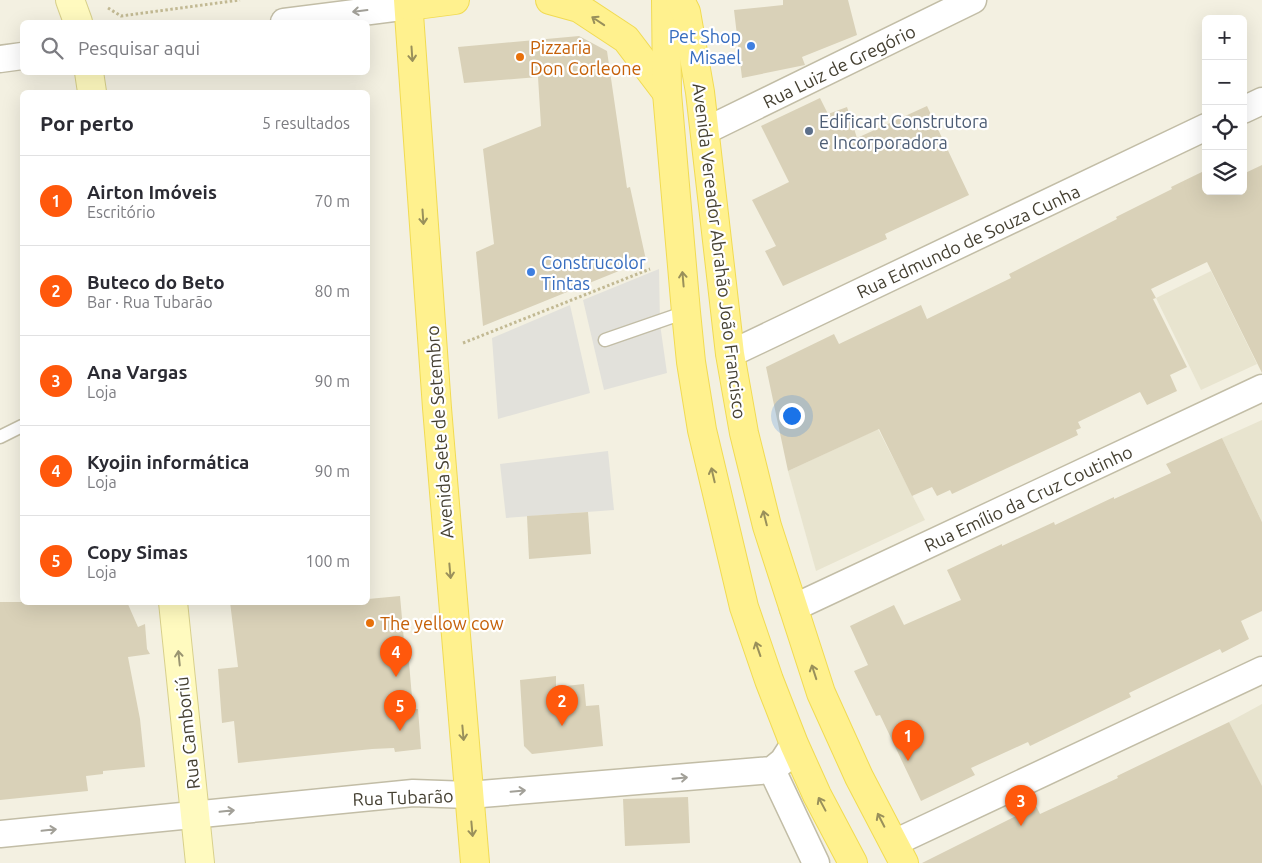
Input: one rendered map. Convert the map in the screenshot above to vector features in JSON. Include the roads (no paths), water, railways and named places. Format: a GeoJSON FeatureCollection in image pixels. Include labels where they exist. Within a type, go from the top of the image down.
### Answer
{"type":"FeatureCollection","features":[{"type":"Feature","properties":{"kind":"main road"},"geometry":{"type":"LineString","coordinates":[[409,3],[455,0]]}},
{"type":"Feature","properties":{"kind":"main road"},"geometry":{"type":"LineString","coordinates":[[550,0],[580,8],[626,39],[667,94]]}},
{"type":"Feature","properties":{"kind":"main road","name":"Avenida Vereador Abrahão João Francisco"},"geometry":{"type":"LineString","coordinates":[[666,0],[667,94],[691,362],[702,430],[744,607],[769,680],[794,744],[817,795],[852,863]]}},
{"type":"Feature","properties":{"kind":"main road","name":"Avenida Vereador Abrahão João Francisco"},"geometry":{"type":"LineString","coordinates":[[680,0],[686,12],[700,92],[730,354],[744,433],[767,526],[821,693],[859,777],[899,853]]}},
{"type":"Feature","properties":{"kind":"main road","name":"Avenida Sete de Setembro"},"geometry":{"type":"LineString","coordinates":[[409,3],[433,355],[474,863]]}},
{"type":"Feature","properties":{"kind":"main road"},"geometry":{"type":"LineString","coordinates":[[691,362],[730,354]]}},
{"type":"Feature","properties":{"kind":"street"},"geometry":{"type":"LineString","coordinates":[[70,0],[77,20]]}},
{"type":"Feature","properties":{"kind":"street","name":"Rua Luiz de Gregório"},"geometry":{"type":"LineString","coordinates":[[705,131],[973,0]]}},
{"type":"Feature","properties":{"kind":"street"},"geometry":{"type":"LineString","coordinates":[[297,20],[409,3]]}},
{"type":"Feature","properties":{"kind":"street"},"geometry":{"type":"LineString","coordinates":[[0,59],[20,56]]}},
{"type":"Feature","properties":{"kind":"street"},"geometry":{"type":"LineString","coordinates":[[89,75],[92,90]]}},
{"type":"Feature","properties":{"kind":"street"},"geometry":{"type":"LineString","coordinates":[[1247,108],[1262,101]]}},
{"type":"Feature","properties":{"kind":"street","name":"Rua Edmundo de Souza Cunha"},"geometry":{"type":"LineString","coordinates":[[730,354],[1202,130]]}},
{"type":"Feature","properties":{"kind":"street","name":"Rua Emílio da Cruz Coutinho"},"geometry":{"type":"LineString","coordinates":[[793,608],[1262,388]]}},
{"type":"Feature","properties":{"kind":"street","name":"Rua Camboriú"},"geometry":{"type":"LineString","coordinates":[[173,605],[200,863]]}},
{"type":"Feature","properties":{"kind":"street"},"geometry":{"type":"LineString","coordinates":[[899,853],[1262,670]]}},
{"type":"Feature","properties":{"kind":"street"},"geometry":{"type":"LineString","coordinates":[[794,744],[782,761],[772,770],[816,863]]}},
{"type":"Feature","properties":{"kind":"street","name":"Rua Tubarão"},"geometry":{"type":"LineString","coordinates":[[0,834],[413,793],[469,795],[772,770]]}},
{"type":"Feature","properties":{"kind":"lane"},"geometry":{"type":"LineString","coordinates":[[605,340],[686,312]]}},
{"type":"Feature","properties":{"kind":"lane"},"geometry":{"type":"LineString","coordinates":[[0,437],[20,427]]}},
{"type":"Feature","properties":{"kind":"place","name":"Pet Shop Misael"},"geometry":{"type":"Point","coordinates":[751,46]}},
{"type":"Feature","properties":{"kind":"place","name":"Pizzaria Don Corleone"},"geometry":{"type":"Point","coordinates":[520,57]}},
{"type":"Feature","properties":{"kind":"place","name":"Edificart Construtora e Incorporadora"},"geometry":{"type":"Point","coordinates":[809,131]}},
{"type":"Feature","properties":{"kind":"place","name":"Construcolor Tintas"},"geometry":{"type":"Point","coordinates":[531,272]}},
{"type":"Feature","properties":{"kind":"place","name":"The yellow cow"},"geometry":{"type":"Point","coordinates":[370,623]}},
{"type":"Feature","properties":{"kind":"place","name":"Kyojin informática"},"geometry":{"type":"Point","coordinates":[396,677]}},
{"type":"Feature","properties":{"kind":"place","name":"Buteco do Beto"},"geometry":{"type":"Point","coordinates":[562,726]}},
{"type":"Feature","properties":{"kind":"place","name":"Copy Simas"},"geometry":{"type":"Point","coordinates":[400,731]}},
{"type":"Feature","properties":{"kind":"place","name":"Airton Imóveis"},"geometry":{"type":"Point","coordinates":[908,761]}},
{"type":"Feature","properties":{"kind":"place","name":"Ana Vargas"},"geometry":{"type":"Point","coordinates":[1021,826]}}]}
